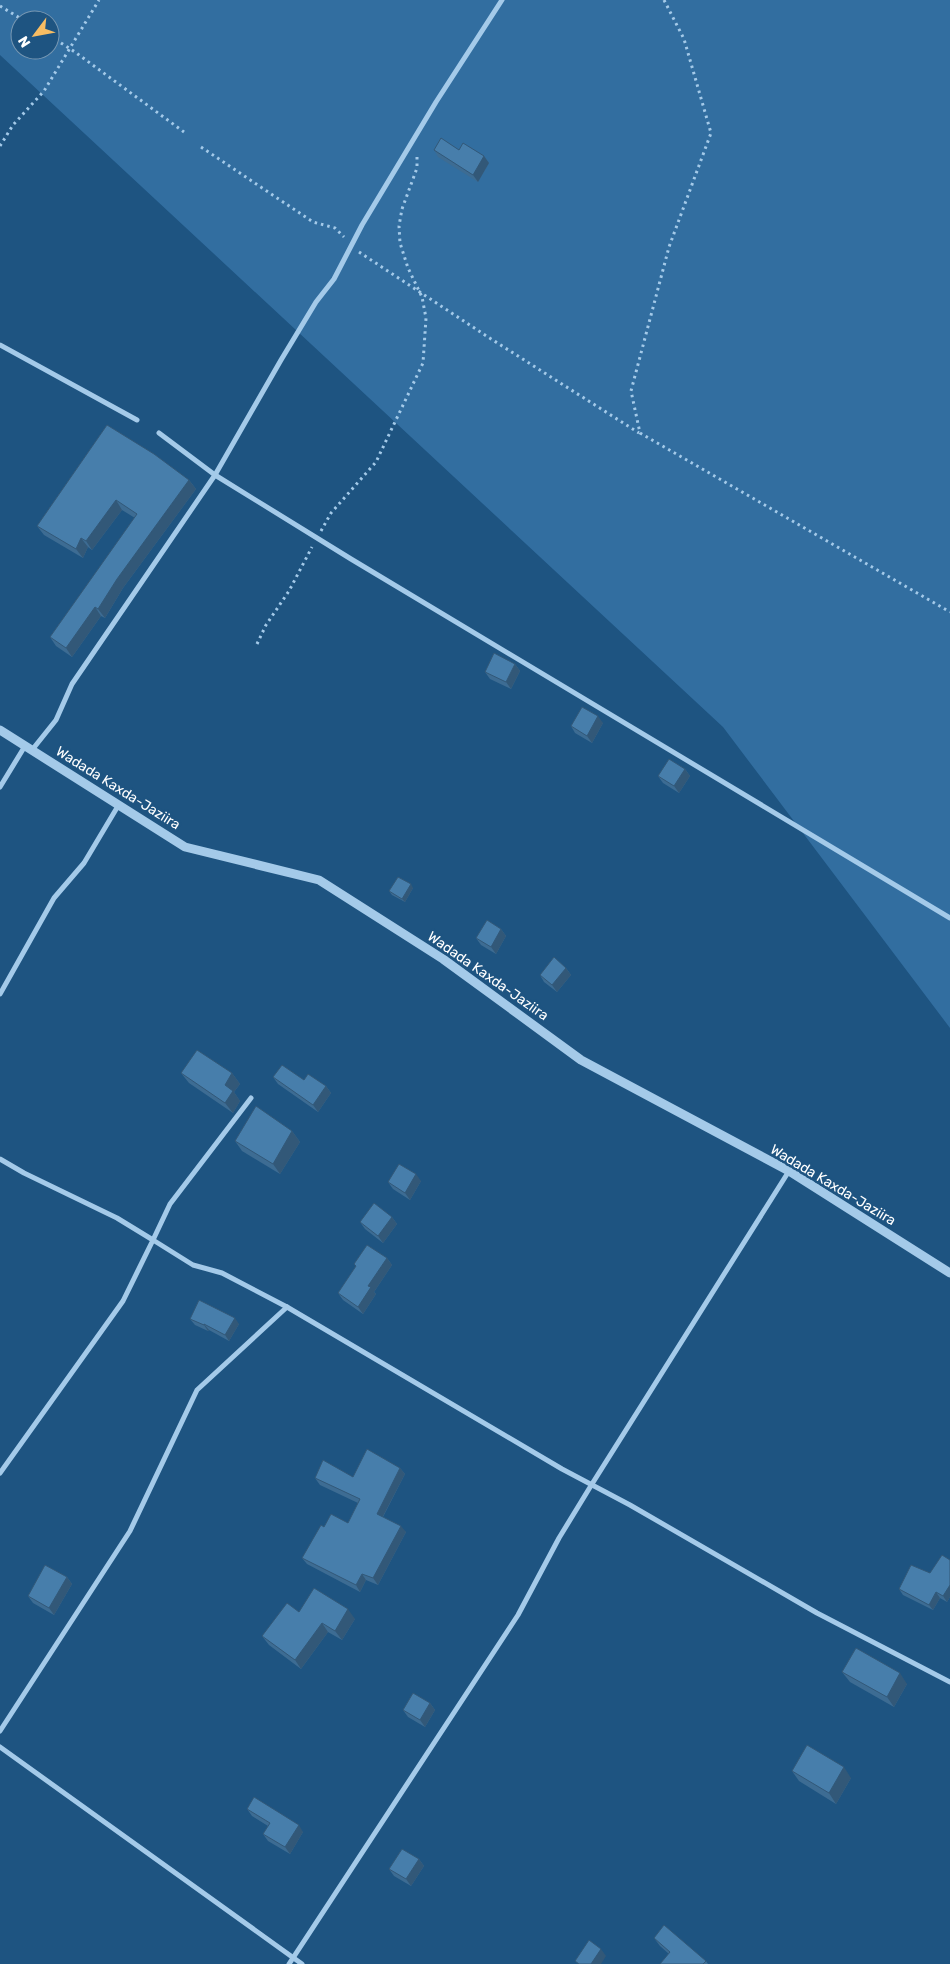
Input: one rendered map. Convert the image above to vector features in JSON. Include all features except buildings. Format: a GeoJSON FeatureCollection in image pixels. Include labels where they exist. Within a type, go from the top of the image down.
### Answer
{"type":"FeatureCollection","features":[{"type":"Feature","properties":{"kind":"street"},"geometry":{"type":"LineString","coordinates":[[0,787],[29,748],[56,720],[72,684],[215,475],[316,302],[334,279],[352,244],[413,140],[502,0]]}},
{"type":"Feature","properties":{"kind":"street"},"geometry":{"type":"LineString","coordinates":[[0,345],[138,420]]}},
{"type":"Feature","properties":{"kind":"street"},"geometry":{"type":"LineString","coordinates":[[159,433],[215,475],[317,538],[950,918]]}},
{"type":"Feature","properties":{"kind":"street","name":"Wadada Kaxda-Jaziira"},"geometry":{"type":"LineString","coordinates":[[0,730],[184,847],[319,880],[443,959],[581,1060],[789,1171],[950,1273]]}},
{"type":"Feature","properties":{"kind":"street"},"geometry":{"type":"LineString","coordinates":[[0,994],[54,898],[84,863],[118,806]]}},
{"type":"Feature","properties":{"kind":"street"},"geometry":{"type":"LineString","coordinates":[[0,1473],[123,1301],[170,1204],[251,1098]]}},
{"type":"Feature","properties":{"kind":"street"},"geometry":{"type":"LineString","coordinates":[[0,1159],[24,1173],[117,1218],[193,1265],[222,1273],[287,1307],[562,1469],[630,1504],[817,1613],[950,1682]]}},
{"type":"Feature","properties":{"kind":"street"},"geometry":{"type":"LineString","coordinates":[[290,1964],[518,1615],[559,1538],[789,1171]]}},
{"type":"Feature","properties":{"kind":"street"},"geometry":{"type":"LineString","coordinates":[[0,1730],[130,1531],[198,1390],[287,1307]]}},
{"type":"Feature","properties":{"kind":"street"},"geometry":{"type":"LineString","coordinates":[[0,1747],[302,1964]]}},
{"type":"Feature","properties":{"kind":"path"},"geometry":{"type":"LineString","coordinates":[[0,146],[13,125],[44,91],[99,0]]}},
{"type":"Feature","properties":{"kind":"path"},"geometry":{"type":"LineString","coordinates":[[640,433],[631,391],[669,247],[712,133],[684,39],[664,0]]}},
{"type":"Feature","properties":{"kind":"path"},"geometry":{"type":"LineString","coordinates":[[60,42],[184,132]]}},
{"type":"Feature","properties":{"kind":"path"},"geometry":{"type":"LineString","coordinates":[[257,644],[266,625],[289,591],[331,513],[376,462],[423,363],[426,318],[419,291],[408,268],[400,243],[399,226],[402,209],[417,168],[418,157],[413,140]]}},
{"type":"Feature","properties":{"kind":"path"},"geometry":{"type":"LineString","coordinates":[[201,147],[313,222],[336,228],[362,255],[640,433],[950,612]]}},
{"type":"Feature","properties":{"kind":"shaded area"},"geometry":{"type":"Polygon","coordinates":[[[0,0],[950,0],[950,1028],[723,727],[0,55],[0,0]]]}}]}
